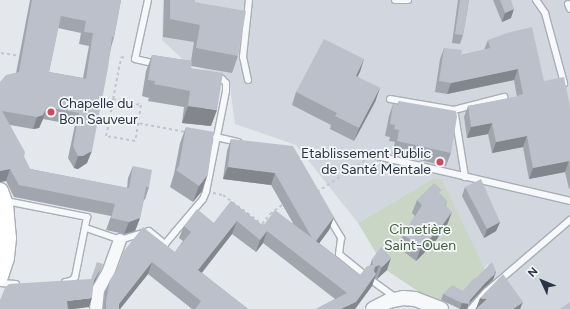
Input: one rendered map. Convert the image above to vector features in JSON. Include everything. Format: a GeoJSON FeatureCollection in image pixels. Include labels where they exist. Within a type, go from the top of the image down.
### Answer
{"type":"FeatureCollection","features":[{"type":"Feature","properties":{"kind":"main road"},"geometry":{"type":"LineString","coordinates":[[0,276],[6,258],[8,238],[2,195]]}},
{"type":"Feature","properties":{"kind":"street"},"geometry":{"type":"LineString","coordinates":[[96,309],[98,290],[108,273],[120,240]]}},
{"type":"Feature","properties":{"kind":"street"},"geometry":{"type":"LineString","coordinates":[[373,309],[389,301],[398,299],[415,299],[441,309]]}},
{"type":"Feature","properties":{"kind":"lane"},"geometry":{"type":"LineString","coordinates":[[148,0],[135,59],[165,65]]}},
{"type":"Feature","properties":{"kind":"lane"},"geometry":{"type":"LineString","coordinates":[[248,80],[243,56],[249,0]]}},
{"type":"Feature","properties":{"kind":"lane"},"geometry":{"type":"LineString","coordinates":[[395,0],[408,0]]}},
{"type":"Feature","properties":{"kind":"lane"},"geometry":{"type":"LineString","coordinates":[[536,0],[545,13],[566,85]]}},
{"type":"Feature","properties":{"kind":"lane"},"geometry":{"type":"LineString","coordinates":[[86,228],[120,240],[149,231],[165,244],[203,199],[206,192],[226,83],[222,79],[208,75]]}},
{"type":"Feature","properties":{"kind":"lane"},"geometry":{"type":"LineString","coordinates":[[390,99],[454,110],[504,97]]}},
{"type":"Feature","properties":{"kind":"lane"},"geometry":{"type":"LineString","coordinates":[[454,110],[465,177]]}},
{"type":"Feature","properties":{"kind":"lane"},"geometry":{"type":"LineString","coordinates":[[216,138],[246,143]]}},
{"type":"Feature","properties":{"kind":"lane"},"geometry":{"type":"LineString","coordinates":[[373,155],[570,201]]}},
{"type":"Feature","properties":{"kind":"lane"},"geometry":{"type":"LineString","coordinates":[[2,195],[88,217],[75,277],[71,281],[55,282]]}},
{"type":"Feature","properties":{"kind":"lane"},"geometry":{"type":"LineString","coordinates":[[326,213],[341,238],[339,254],[365,275]]}},
{"type":"Feature","properties":{"kind":"lane"},"geometry":{"type":"LineString","coordinates":[[471,309],[486,292],[570,220]]}},
{"type":"Feature","properties":{"kind":"lane"},"geometry":{"type":"LineString","coordinates":[[374,282],[398,299]]}},
{"type":"Feature","properties":{"kind":"lane"},"geometry":{"type":"LineString","coordinates":[[0,283],[21,284]]}},
{"type":"Feature","properties":{"kind":"path"},"geometry":{"type":"LineString","coordinates":[[1,53],[20,56]]}},
{"type":"Feature","properties":{"kind":"path"},"geometry":{"type":"LineString","coordinates":[[113,99],[141,104],[135,141],[106,136],[110,118],[113,99],[121,57],[135,59]]}},
{"type":"Feature","properties":{"kind":"path"},"geometry":{"type":"LineString","coordinates":[[110,118],[190,133]]}},
{"type":"Feature","properties":{"kind":"path"},"geometry":{"type":"LineString","coordinates":[[315,194],[373,155]]}},
{"type":"Feature","properties":{"kind":"path"},"geometry":{"type":"LineString","coordinates":[[206,192],[223,195],[267,228]]}},
{"type":"Feature","properties":{"kind":"path"},"geometry":{"type":"LineString","coordinates":[[262,224],[270,214],[282,205]]}},
{"type":"Feature","properties":{"kind":"shaded area","name":"Etablissement Public de Santé Mentale"},"geometry":{"type":"Polygon","coordinates":[[[163,0],[570,0],[570,309],[464,309],[494,276],[488,264],[484,268],[434,178],[358,223],[296,145],[235,124],[229,79],[187,63],[162,40],[163,0]]]}},
{"type":"Feature","properties":{"kind":"green space","name":"Cimetière Saint-Ouen"},"geometry":{"type":"Polygon","coordinates":[[[434,178],[442,180],[486,272],[477,294],[450,291],[441,300],[427,297],[386,270],[358,223],[434,178]]]}},
{"type":"Feature","properties":{"kind":"building"},"geometry":{"type":"Polygon","coordinates":[[[32,0],[121,0],[114,37],[112,37],[108,68],[92,151],[83,156],[78,156],[73,146],[79,113],[47,107],[43,115],[37,117],[2,111],[25,152],[24,157],[30,169],[129,188],[133,166],[152,170],[149,187],[146,187],[140,218],[129,222],[111,218],[115,204],[19,185],[10,169],[0,171],[0,82],[6,75],[19,72],[32,0]],[[61,16],[49,72],[86,79],[93,33],[84,32],[86,21],[61,16]]]}},
{"type":"Feature","properties":{"kind":"building"},"geometry":{"type":"Polygon","coordinates":[[[170,0],[195,0],[194,2],[246,11],[238,56],[196,48],[200,25],[170,19],[170,0]]]}},
{"type":"Feature","properties":{"kind":"building"},"geometry":{"type":"Polygon","coordinates":[[[460,0],[469,0],[463,35],[455,34],[460,0]]]}},
{"type":"Feature","properties":{"kind":"building"},"geometry":{"type":"Polygon","coordinates":[[[500,0],[511,0],[514,9],[505,13],[500,0]]]}},
{"type":"Feature","properties":{"kind":"building"},"geometry":{"type":"Polygon","coordinates":[[[532,27],[544,81],[564,77],[570,106],[570,165],[569,161],[533,168],[527,136],[496,142],[492,123],[471,127],[468,106],[523,94],[518,69],[451,83],[439,81],[444,48],[462,50],[461,55],[490,48],[488,40],[507,33],[532,27]]]}},
{"type":"Feature","properties":{"kind":"building"},"geometry":{"type":"Polygon","coordinates":[[[324,39],[364,59],[356,76],[380,88],[359,128],[335,116],[337,113],[296,92],[324,39]]]}},
{"type":"Feature","properties":{"kind":"building"},"geometry":{"type":"Polygon","coordinates":[[[152,55],[192,61],[191,68],[223,73],[217,110],[188,106],[190,91],[154,84],[155,81],[148,80],[152,55]]]}},
{"type":"Feature","properties":{"kind":"building"},"geometry":{"type":"Polygon","coordinates":[[[399,101],[456,111],[457,117],[451,153],[397,141],[399,130],[394,129],[395,125],[390,124],[393,104],[398,105],[399,101]]]}},
{"type":"Feature","properties":{"kind":"building"},"geometry":{"type":"Polygon","coordinates":[[[186,127],[214,132],[208,174],[199,186],[176,170],[179,166],[186,127]]]}},
{"type":"Feature","properties":{"kind":"building"},"geometry":{"type":"Polygon","coordinates":[[[231,139],[293,146],[334,217],[316,241],[360,275],[367,266],[373,265],[372,259],[382,246],[391,258],[382,267],[379,265],[375,267],[374,271],[376,274],[356,302],[341,309],[316,309],[347,293],[267,231],[260,240],[237,221],[198,270],[248,309],[195,309],[201,301],[152,262],[119,304],[119,309],[106,309],[110,280],[119,265],[124,251],[143,227],[175,252],[191,232],[184,226],[197,209],[214,223],[231,201],[263,226],[275,210],[312,238],[275,173],[228,167],[231,139]]]}},
{"type":"Feature","properties":{"kind":"building"},"geometry":{"type":"Polygon","coordinates":[[[481,179],[500,222],[487,229],[465,187],[481,179]]]}},
{"type":"Feature","properties":{"kind":"building"},"geometry":{"type":"Polygon","coordinates":[[[434,183],[442,190],[439,193],[447,201],[445,205],[452,212],[439,230],[421,247],[403,235],[422,205],[417,200],[434,183]]]}},
{"type":"Feature","properties":{"kind":"building"},"geometry":{"type":"Polygon","coordinates":[[[97,262],[103,264],[94,280],[92,298],[67,301],[68,309],[0,309],[0,300],[5,288],[9,284],[91,279],[97,262]]]}},
{"type":"Feature","properties":{"kind":"building"},"geometry":{"type":"Polygon","coordinates":[[[492,262],[496,271],[494,273],[495,274],[470,300],[469,304],[462,303],[443,294],[452,285],[463,291],[474,278],[475,279],[492,262]]]}},
{"type":"Feature","properties":{"kind":"building"},"geometry":{"type":"Polygon","coordinates":[[[503,274],[523,302],[513,309],[478,309],[477,308],[487,299],[480,298],[503,274]]]}},
{"type":"Feature","properties":{"kind":"building"},"geometry":{"type":"Polygon","coordinates":[[[570,302],[570,309],[560,309],[570,302]]]}},
{"type":"Feature","properties":{"kind":"place","name":"Chapelle du Bon Sauveur"},"geometry":{"type":"Point","coordinates":[51,112]}},
{"type":"Feature","properties":{"kind":"place","name":"Etablissement Public de Santé Mentale"},"geometry":{"type":"Point","coordinates":[440,162]}}]}
